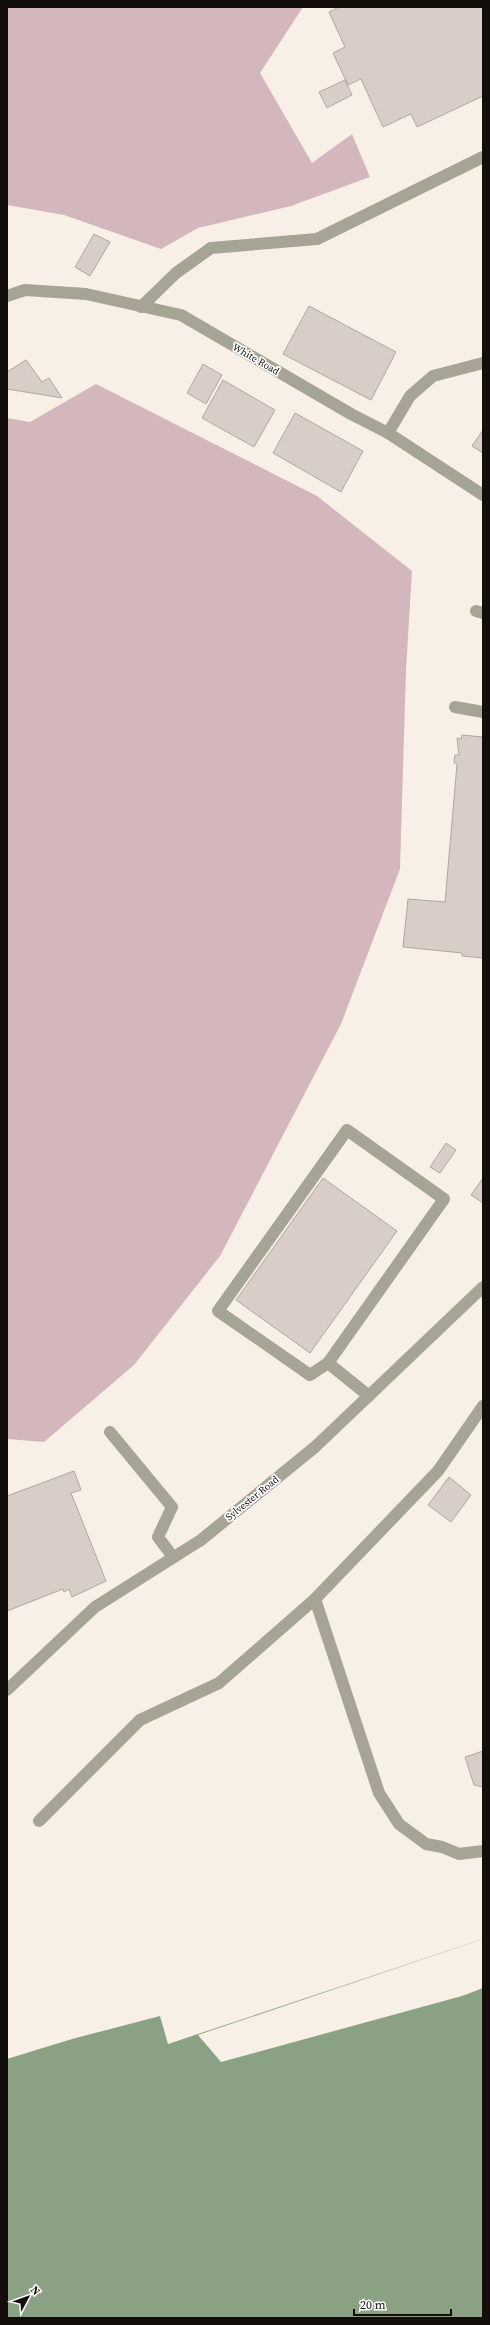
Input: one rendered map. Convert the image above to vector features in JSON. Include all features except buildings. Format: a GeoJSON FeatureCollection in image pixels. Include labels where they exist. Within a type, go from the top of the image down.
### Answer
{"type":"FeatureCollection","features":[{"type":"Feature","properties":{"kind":"street"},"geometry":{"type":"LineString","coordinates":[[141,307],[176,273],[211,248],[317,238],[483,157]]}},
{"type":"Feature","properties":{"kind":"street","name":"White Road"},"geometry":{"type":"LineString","coordinates":[[7,296],[26,290],[86,294],[181,315],[351,414],[388,433],[483,495]]}},
{"type":"Feature","properties":{"kind":"street"},"geometry":{"type":"LineString","coordinates":[[388,433],[410,396],[433,376],[483,363]]}},
{"type":"Feature","properties":{"kind":"street"},"geometry":{"type":"LineString","coordinates":[[455,707],[483,712]]}},
{"type":"Feature","properties":{"kind":"street"},"geometry":{"type":"LineString","coordinates":[[347,1130],[444,1199],[328,1363],[310,1375],[218,1311],[347,1130]]}},
{"type":"Feature","properties":{"kind":"street","name":"Sylvester Road"},"geometry":{"type":"LineString","coordinates":[[7,1690],[95,1607],[201,1540],[315,1447],[483,1287]]}},
{"type":"Feature","properties":{"kind":"street"},"geometry":{"type":"LineString","coordinates":[[328,1363],[369,1396]]}},
{"type":"Feature","properties":{"kind":"street"},"geometry":{"type":"LineString","coordinates":[[40,1821],[140,1720],[219,1683],[315,1598],[438,1472],[483,1406]]}},
{"type":"Feature","properties":{"kind":"street"},"geometry":{"type":"LineString","coordinates":[[110,1432],[172,1507],[158,1537],[173,1557]]}},
{"type":"Feature","properties":{"kind":"street"},"geometry":{"type":"LineString","coordinates":[[315,1598],[379,1793],[399,1824],[426,1844],[442,1846],[459,1854],[483,1851]]}},
{"type":"Feature","properties":{"kind":"shaded area"},"geometry":{"type":"Polygon","coordinates":[[[7,7],[303,7],[260,73],[312,163],[352,134],[370,177],[291,206],[198,228],[161,249],[64,215],[7,205],[7,7]]]}},
{"type":"Feature","properties":{"kind":"shaded area"},"geometry":{"type":"Polygon","coordinates":[[[96,384],[317,496],[412,571],[406,670],[400,869],[341,1024],[220,1256],[134,1365],[44,1442],[7,1439],[7,418],[30,422],[96,384]]]}},
{"type":"Feature","properties":{"kind":"shaded area"},"geometry":{"type":"Polygon","coordinates":[[[483,1939],[483,2318],[7,2318],[7,2059],[72,2039],[160,2016],[168,2044],[483,1939]]]}},
{"type":"Feature","properties":{"kind":"pier"},"geometry":{"type":"Polygon","coordinates":[[[483,1939],[483,1988],[462,1996],[221,2062],[198,2035],[483,1939]]]}}]}
